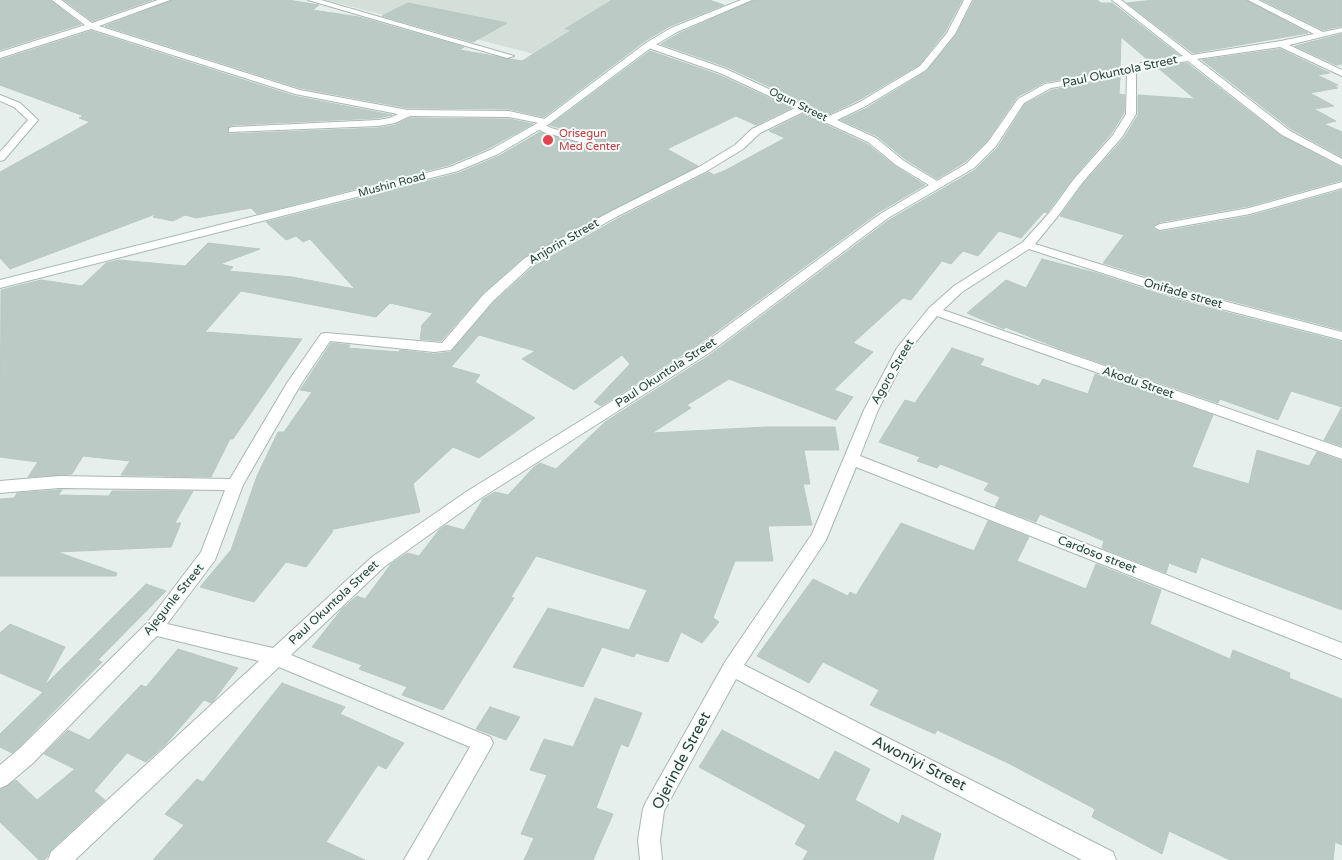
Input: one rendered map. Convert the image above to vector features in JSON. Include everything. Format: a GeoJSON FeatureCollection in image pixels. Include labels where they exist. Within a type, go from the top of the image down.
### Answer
{"type":"FeatureCollection","features":[{"type":"Feature","properties":{"kind":"street"},"geometry":{"type":"LineString","coordinates":[[56,0],[91,26],[161,50],[298,92],[408,113],[509,114],[543,124],[547,130],[591,142]]}},
{"type":"Feature","properties":{"kind":"street"},"geometry":{"type":"LineString","coordinates":[[0,55],[166,0]]}},
{"type":"Feature","properties":{"kind":"street"},"geometry":{"type":"LineString","coordinates":[[312,0],[510,56]]}},
{"type":"Feature","properties":{"kind":"street","name":"Mushin Road"},"geometry":{"type":"LineString","coordinates":[[1,284],[454,169],[494,152],[543,124],[649,45],[674,30],[748,0]]}},
{"type":"Feature","properties":{"kind":"street"},"geometry":{"type":"LineString","coordinates":[[829,120],[861,105],[924,68],[951,34],[968,0]]}},
{"type":"Feature","properties":{"kind":"street"},"geometry":{"type":"LineString","coordinates":[[1116,0],[1286,133],[1342,163]]}},
{"type":"Feature","properties":{"kind":"street"},"geometry":{"type":"LineString","coordinates":[[1252,0],[1323,35]]}},
{"type":"Feature","properties":{"kind":"street","name":"Paul Okuntola Street"},"geometry":{"type":"LineString","coordinates":[[59,860],[378,562],[472,496],[704,350],[884,216],[970,166],[992,144],[1021,101],[1048,86],[1132,72],[1144,65],[1281,44],[1342,30]]}},
{"type":"Feature","properties":{"kind":"street"},"geometry":{"type":"LineString","coordinates":[[1281,44],[1342,73]]}},
{"type":"Feature","properties":{"kind":"street","name":"Ogun Street"},"geometry":{"type":"LineString","coordinates":[[649,45],[724,71],[805,107],[872,140],[900,163],[937,185]]}},
{"type":"Feature","properties":{"kind":"street","name":"Agoro Street"},"geometry":{"type":"LineString","coordinates":[[732,668],[820,536],[872,410],[904,348],[934,311],[958,289],[1000,264],[1027,245],[1054,214],[1078,181],[1117,137],[1131,114],[1132,72]]}},
{"type":"Feature","properties":{"kind":"street"},"geometry":{"type":"LineString","coordinates":[[0,98],[17,105],[33,120],[0,158]]}},
{"type":"Feature","properties":{"kind":"street","name":"Anjorin Street"},"geometry":{"type":"LineString","coordinates":[[294,383],[326,337],[434,348],[446,347],[488,298],[529,261],[612,215],[703,169],[739,147],[756,131],[805,107]]}},
{"type":"Feature","properties":{"kind":"street"},"geometry":{"type":"LineString","coordinates":[[233,130],[378,123],[392,121],[408,113]]}},
{"type":"Feature","properties":{"kind":"street"},"geometry":{"type":"LineString","coordinates":[[1160,227],[1250,211],[1342,185]]}},
{"type":"Feature","properties":{"kind":"street","name":"Onifade street"},"geometry":{"type":"LineString","coordinates":[[1027,245],[1184,295],[1342,336]]}},
{"type":"Feature","properties":{"kind":"street","name":"Akodu Street"},"geometry":{"type":"LineString","coordinates":[[934,311],[1342,454]]}},
{"type":"Feature","properties":{"kind":"street","name":"Ajegunle Street"},"geometry":{"type":"LineString","coordinates":[[0,778],[26,756],[153,628],[209,555],[235,485],[294,383]]}},
{"type":"Feature","properties":{"kind":"street","name":"Cardoso street"},"geometry":{"type":"LineString","coordinates":[[852,459],[1342,651]]}},
{"type":"Feature","properties":{"kind":"street"},"geometry":{"type":"LineString","coordinates":[[0,486],[59,482],[235,485]]}},
{"type":"Feature","properties":{"kind":"street"},"geometry":{"type":"LineString","coordinates":[[153,628],[276,657],[482,743],[415,860]]}},
{"type":"Feature","properties":{"kind":"street","name":"Ojerinde Street"},"geometry":{"type":"LineString","coordinates":[[651,860],[649,840],[654,809],[732,668]]}},
{"type":"Feature","properties":{"kind":"street","name":"Awoniyi Street"},"geometry":{"type":"LineString","coordinates":[[732,668],[1105,860]]}},
{"type":"Feature","properties":{"kind":"shaded area"},"geometry":{"type":"Polygon","coordinates":[[[326,0],[645,0],[549,58],[326,0]]]}},
{"type":"Feature","properties":{"kind":"building"},"geometry":{"type":"Polygon","coordinates":[[[0,0],[50,0],[81,24],[0,50],[0,0]]]}},
{"type":"Feature","properties":{"kind":"building"},"geometry":{"type":"Polygon","coordinates":[[[64,0],[152,0],[92,21],[64,0]]]}},
{"type":"Feature","properties":{"kind":"building"},"geometry":{"type":"Polygon","coordinates":[[[172,0],[288,0],[319,5],[313,10],[359,17],[464,47],[460,50],[522,61],[572,30],[565,29],[612,0],[709,0],[724,5],[670,26],[645,41],[544,117],[509,109],[408,108],[300,88],[105,26],[172,0]]]}},
{"type":"Feature","properties":{"kind":"building"},"geometry":{"type":"Polygon","coordinates":[[[754,0],[962,0],[945,32],[919,65],[857,101],[829,114],[727,67],[661,44],[678,34],[754,0]]]}},
{"type":"Feature","properties":{"kind":"building"},"geometry":{"type":"Polygon","coordinates":[[[974,0],[1097,0],[1101,3],[1112,3],[1179,55],[1148,60],[1121,37],[1120,70],[1045,82],[1017,97],[987,141],[965,162],[937,179],[905,159],[877,136],[841,120],[865,109],[927,71],[956,35],[974,0]]]}},
{"type":"Feature","properties":{"kind":"building"},"geometry":{"type":"Polygon","coordinates":[[[1154,0],[1246,0],[1308,33],[1193,53],[1127,3],[1154,0]]]}},
{"type":"Feature","properties":{"kind":"building"},"geometry":{"type":"Polygon","coordinates":[[[1262,0],[1342,0],[1342,26],[1323,30],[1262,0]]]}},
{"type":"Feature","properties":{"kind":"building"},"geometry":{"type":"Polygon","coordinates":[[[408,3],[507,23],[473,42],[382,16],[408,3]]]}},
{"type":"Feature","properties":{"kind":"building"},"geometry":{"type":"Polygon","coordinates":[[[91,31],[294,96],[392,115],[378,118],[233,125],[228,127],[227,132],[229,134],[378,128],[395,125],[410,118],[509,119],[533,124],[489,148],[449,165],[257,214],[251,208],[196,218],[185,215],[173,221],[153,217],[158,213],[10,269],[0,258],[0,172],[90,122],[79,118],[84,116],[0,85],[0,60],[91,31]]]}},
{"type":"Feature","properties":{"kind":"building"},"geometry":{"type":"Polygon","coordinates":[[[1342,34],[1342,64],[1336,65],[1295,46],[1342,34]]]}},
{"type":"Feature","properties":{"kind":"building"},"geometry":{"type":"Polygon","coordinates":[[[1280,49],[1330,73],[1317,75],[1338,85],[1334,86],[1338,88],[1310,93],[1334,106],[1314,109],[1336,121],[1324,124],[1342,132],[1342,157],[1291,129],[1202,60],[1280,49]]]}},
{"type":"Feature","properties":{"kind":"building"},"geometry":{"type":"Polygon","coordinates":[[[650,51],[719,75],[791,108],[756,125],[736,116],[667,149],[698,166],[524,257],[482,294],[441,341],[420,339],[422,325],[433,313],[390,303],[376,317],[241,291],[205,332],[302,339],[233,439],[230,439],[211,477],[121,475],[130,461],[83,456],[72,474],[28,477],[38,462],[0,457],[1,290],[41,280],[82,286],[106,263],[119,260],[185,266],[208,243],[260,249],[220,264],[233,267],[229,271],[292,277],[355,289],[310,239],[303,242],[296,236],[286,240],[266,222],[459,173],[499,156],[540,132],[592,147],[598,143],[595,138],[550,125],[650,51]]]}},
{"type":"Feature","properties":{"kind":"building"},"geometry":{"type":"Polygon","coordinates":[[[1187,63],[1281,136],[1342,168],[1342,180],[1249,206],[1160,222],[1152,228],[1160,232],[1250,216],[1342,190],[1342,330],[1190,290],[1103,263],[1124,235],[1060,216],[1083,184],[1124,138],[1138,115],[1138,95],[1195,99],[1157,67],[1187,63]]]}},
{"type":"Feature","properties":{"kind":"building"},"geometry":{"type":"Polygon","coordinates":[[[1120,78],[1119,94],[1125,95],[1124,113],[1111,134],[1073,178],[1047,213],[1044,212],[1021,238],[999,231],[978,256],[963,251],[951,264],[942,261],[911,300],[903,298],[853,343],[873,352],[834,390],[853,397],[836,420],[729,379],[687,405],[691,408],[652,433],[766,427],[835,427],[839,450],[804,450],[810,484],[803,484],[812,525],[768,526],[773,561],[735,561],[713,618],[719,622],[702,643],[681,632],[668,662],[636,653],[634,657],[602,647],[583,687],[513,667],[548,608],[629,630],[647,590],[536,556],[511,597],[514,598],[443,710],[402,695],[407,687],[359,669],[362,665],[312,647],[342,609],[357,596],[365,599],[391,564],[407,553],[419,556],[439,530],[446,525],[464,530],[483,499],[495,492],[508,495],[540,463],[556,469],[605,422],[710,355],[889,220],[975,170],[998,147],[1025,104],[1052,90],[1120,78]]]}},
{"type":"Feature","properties":{"kind":"building"},"geometry":{"type":"Polygon","coordinates":[[[803,114],[867,144],[895,166],[925,185],[879,212],[698,345],[601,406],[594,402],[630,364],[622,355],[574,390],[522,359],[535,351],[479,335],[451,367],[480,375],[475,382],[535,418],[479,458],[453,447],[413,484],[420,512],[329,530],[333,531],[306,567],[286,562],[254,602],[200,587],[231,550],[257,476],[278,432],[284,432],[312,392],[300,390],[331,343],[350,345],[348,348],[399,352],[400,350],[434,354],[451,352],[494,302],[534,266],[617,219],[709,172],[714,175],[726,170],[785,138],[769,131],[803,114]]]}},
{"type":"Feature","properties":{"kind":"building"},"geometry":{"type":"Polygon","coordinates":[[[1042,259],[1096,273],[1178,300],[1342,342],[1342,407],[1291,391],[1278,420],[1220,399],[1218,403],[1061,349],[1005,327],[1004,329],[967,313],[1006,280],[1026,288],[1042,259]]]}},
{"type":"Feature","properties":{"kind":"building"},"geometry":{"type":"Polygon","coordinates":[[[952,348],[984,359],[980,365],[1039,386],[1043,379],[1088,394],[1095,374],[1213,415],[1192,467],[1249,484],[1257,450],[1309,466],[1317,452],[1342,461],[1342,610],[1201,557],[1196,573],[1169,563],[1166,573],[1102,548],[1104,541],[1040,514],[1036,522],[995,507],[1000,497],[984,490],[989,483],[940,464],[937,468],[917,461],[920,457],[879,442],[905,400],[915,403],[952,348]]]}},
{"type":"Feature","properties":{"kind":"building"},"geometry":{"type":"Polygon","coordinates":[[[1342,407],[1342,446],[1324,440],[1342,407]]]}},
{"type":"Feature","properties":{"kind":"building"},"geometry":{"type":"Polygon","coordinates":[[[62,490],[58,495],[109,496],[112,491],[193,491],[175,523],[181,523],[171,547],[57,552],[117,573],[116,576],[0,576],[0,499],[14,498],[17,493],[62,490]]]}},
{"type":"Feature","properties":{"kind":"building"},"geometry":{"type":"Polygon","coordinates":[[[988,521],[1029,537],[1017,561],[1086,589],[1096,564],[1161,590],[1150,624],[1230,659],[1233,650],[1290,673],[1289,678],[1342,699],[1342,845],[1335,842],[1333,860],[1230,860],[1169,831],[1162,854],[1092,817],[1095,809],[1008,763],[937,730],[935,734],[870,705],[879,690],[823,662],[809,683],[757,656],[813,579],[848,596],[850,592],[856,595],[901,523],[974,551],[988,521]]]}},
{"type":"Feature","properties":{"kind":"building"},"geometry":{"type":"Polygon","coordinates":[[[146,584],[166,591],[98,660],[102,662],[18,748],[12,753],[0,747],[0,734],[43,692],[0,673],[0,633],[10,624],[65,647],[44,686],[146,584]]]}},
{"type":"Feature","properties":{"kind":"building"},"geometry":{"type":"Polygon","coordinates":[[[178,649],[238,668],[214,700],[211,703],[204,700],[165,745],[146,762],[127,753],[94,791],[105,800],[50,851],[44,860],[39,860],[0,822],[0,790],[16,780],[37,800],[75,769],[44,754],[68,730],[89,740],[141,685],[146,687],[178,649]]]}},
{"type":"Feature","properties":{"kind":"building"},"geometry":{"type":"Polygon","coordinates":[[[282,683],[345,707],[340,714],[404,743],[386,769],[378,765],[326,842],[365,860],[153,860],[184,825],[165,814],[197,779],[203,782],[282,683]]]}},
{"type":"Feature","properties":{"kind":"building"},"geometry":{"type":"Polygon","coordinates":[[[595,698],[642,713],[628,747],[621,744],[596,808],[613,814],[593,860],[524,860],[534,838],[521,834],[547,775],[530,770],[544,739],[573,747],[595,698]]]}},
{"type":"Feature","properties":{"kind":"building"},"geometry":{"type":"Polygon","coordinates":[[[490,707],[520,717],[506,740],[476,729],[490,707]]]}},
{"type":"Feature","properties":{"kind":"building"},"geometry":{"type":"Polygon","coordinates":[[[722,730],[819,780],[835,751],[870,769],[855,800],[899,824],[902,815],[941,834],[933,860],[803,860],[808,851],[795,844],[806,825],[699,767],[722,730]]]}},
{"type":"Feature","properties":{"kind":"place","name":"Orisegun Med Center"},"geometry":{"type":"Point","coordinates":[548,140]}}]}
